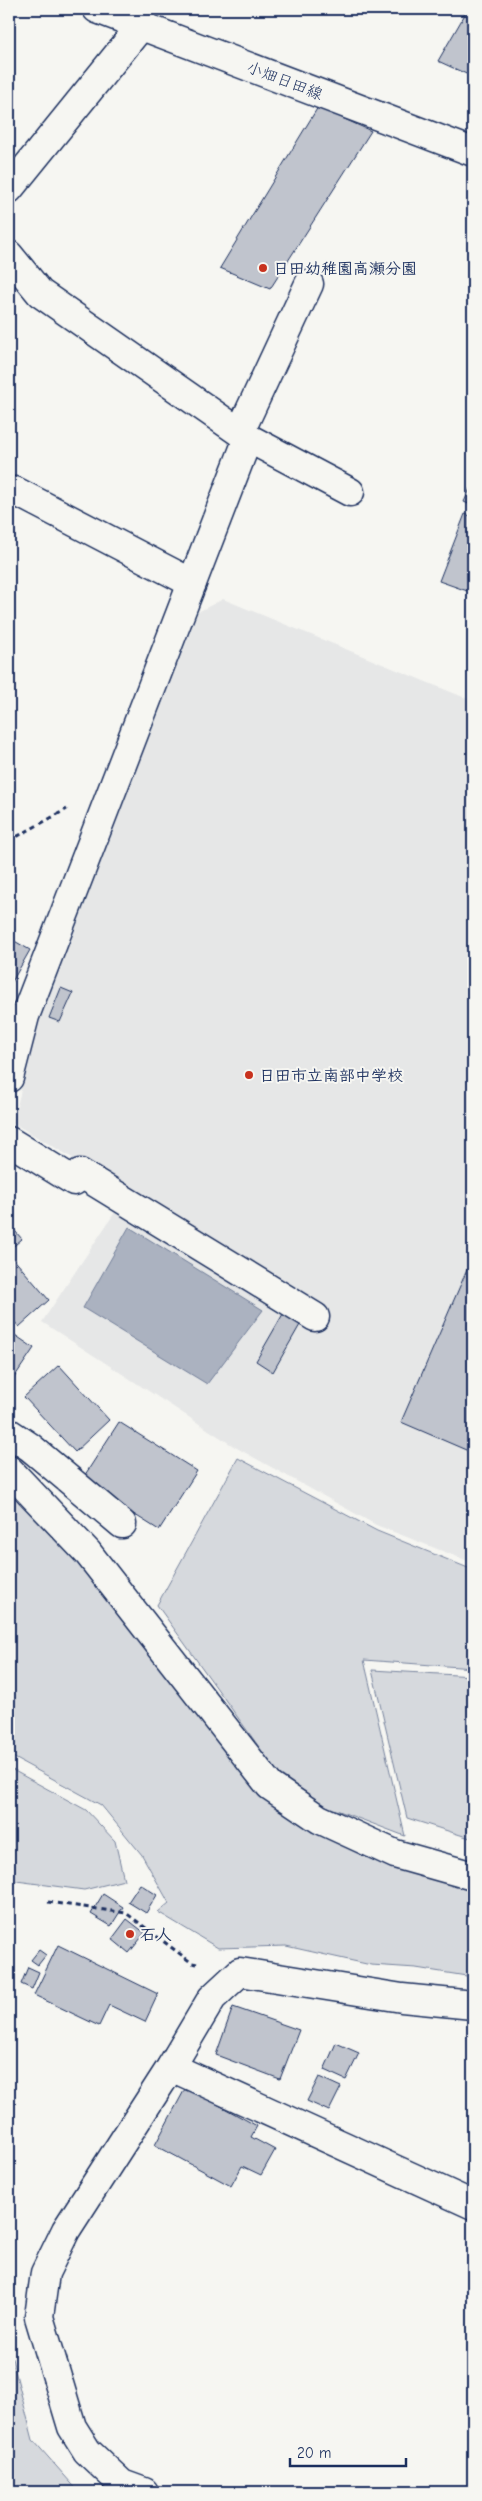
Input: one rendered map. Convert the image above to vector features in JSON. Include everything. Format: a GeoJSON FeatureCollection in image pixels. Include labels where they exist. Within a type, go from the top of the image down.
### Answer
{"type":"FeatureCollection","features":[{"type":"Feature","properties":{"kind":"street","name":"小畑日田線"},"geometry":{"type":"LineString","coordinates":[[97,9],[141,17],[473,152]]}},
{"type":"Feature","properties":{"kind":"street"},"geometry":{"type":"LineString","coordinates":[[9,189],[141,17]]}},
{"type":"Feature","properties":{"kind":"street"},"geometry":{"type":"LineString","coordinates":[[9,255],[40,293],[244,435],[350,492]]}},
{"type":"Feature","properties":{"kind":"street"},"geometry":{"type":"LineString","coordinates":[[9,1078],[25,1016],[192,583],[244,435],[308,284]]}},
{"type":"Feature","properties":{"kind":"street"},"geometry":{"type":"LineString","coordinates":[[16,491],[192,583]]}},
{"type":"Feature","properties":{"kind":"street"},"geometry":{"type":"LineString","coordinates":[[9,1141],[74,1181],[80,1173],[316,1317]]}},
{"type":"Feature","properties":{"kind":"street"},"geometry":{"type":"LineString","coordinates":[[9,1433],[30,1447],[122,1524]]}},
{"type":"Feature","properties":{"kind":"street"},"geometry":{"type":"LineString","coordinates":[[9,1470],[20,1479],[88,1553],[270,1786],[319,1819],[395,1854],[473,1876]]}},
{"type":"Feature","properties":{"kind":"street"},"geometry":{"type":"LineString","coordinates":[[144,2492],[122,2484],[87,2451],[72,2427],[39,2317],[45,2272],[66,2230],[172,2067],[212,1998],[240,1972],[402,1998],[473,2005]]}},
{"type":"Feature","properties":{"kind":"street"},"geometry":{"type":"LineString","coordinates":[[172,2067],[473,2205]]}},
{"type":"Feature","properties":{"kind":"path"},"geometry":{"type":"LineString","coordinates":[[48,1902],[126,1913],[192,1963],[240,1972]]}},
{"type":"Feature","properties":{"kind":"shaded area","name":"日田市立南部中学校"},"geometry":{"type":"Polygon","coordinates":[[[223,599],[473,701],[473,1563],[376,1525],[235,1447],[42,1322],[129,1191],[13,1123],[36,1028],[198,612],[223,599]]]}},
{"type":"Feature","properties":{"kind":"shaded area"},"geometry":{"type":"Polygon","coordinates":[[[129,1227],[263,1310],[207,1384],[83,1308],[129,1227]]]}},
{"type":"Feature","properties":{"kind":"shaded area"},"geometry":{"type":"Polygon","coordinates":[[[238,1458],[377,1531],[473,1570],[473,1668],[364,1660],[405,1836],[326,1806],[277,1772],[157,1605],[238,1458]]]}},
{"type":"Feature","properties":{"kind":"shaded area"},"geometry":{"type":"Polygon","coordinates":[[[9,1489],[79,1563],[261,1791],[300,1824],[386,1859],[473,1884],[473,1977],[416,1968],[371,1965],[286,1946],[218,1948],[158,1912],[169,1903],[142,1855],[101,1805],[9,1755],[9,1489]]]}},
{"type":"Feature","properties":{"kind":"shaded area"},"geometry":{"type":"Polygon","coordinates":[[[372,1670],[473,1676],[473,1839],[407,1818],[372,1670]]]}},
{"type":"Feature","properties":{"kind":"shaded area"},"geometry":{"type":"Polygon","coordinates":[[[9,1768],[86,1810],[115,1841],[124,1880],[84,1890],[9,1880],[9,1768]]]}},
{"type":"Feature","properties":{"kind":"shaded area"},"geometry":{"type":"Polygon","coordinates":[[[9,2347],[33,2440],[79,2492],[9,2492],[9,2347]]]}},
{"type":"Feature","properties":{"kind":"building"},"geometry":{"type":"Polygon","coordinates":[[[468,9],[473,9],[473,77],[438,61],[468,9]]]}},
{"type":"Feature","properties":{"kind":"building"},"geometry":{"type":"Polygon","coordinates":[[[318,107],[371,131],[270,289],[220,268],[318,107]]]}},
{"type":"Feature","properties":{"kind":"building"},"geometry":{"type":"Polygon","coordinates":[[[473,482],[473,506],[464,502],[473,482]]]}},
{"type":"Feature","properties":{"kind":"building"},"geometry":{"type":"Polygon","coordinates":[[[465,514],[473,517],[473,593],[439,581],[465,514]]]}},
{"type":"Feature","properties":{"kind":"building"},"geometry":{"type":"Polygon","coordinates":[[[11,939],[30,950],[9,987],[9,943],[11,939]]]}},
{"type":"Feature","properties":{"kind":"building"},"geometry":{"type":"Polygon","coordinates":[[[61,988],[73,993],[60,1022],[49,1018],[61,988]]]}},
{"type":"Feature","properties":{"kind":"building"},"geometry":{"type":"Polygon","coordinates":[[[9,1224],[22,1239],[9,1250],[9,1224]]]}},
{"type":"Feature","properties":{"kind":"building"},"geometry":{"type":"Polygon","coordinates":[[[11,1256],[49,1300],[19,1327],[9,1315],[9,1257],[11,1256]]]}},
{"type":"Feature","properties":{"kind":"building"},"geometry":{"type":"Polygon","coordinates":[[[473,1256],[473,1453],[401,1422],[473,1256]]]}},
{"type":"Feature","properties":{"kind":"building"},"geometry":{"type":"Polygon","coordinates":[[[283,1314],[301,1323],[273,1372],[256,1361],[283,1314]]]}},
{"type":"Feature","properties":{"kind":"building"},"geometry":{"type":"Polygon","coordinates":[[[9,1331],[34,1348],[9,1385],[9,1331]]]}},
{"type":"Feature","properties":{"kind":"building"},"geometry":{"type":"Polygon","coordinates":[[[59,1365],[109,1420],[75,1452],[24,1397],[59,1365]]]}},
{"type":"Feature","properties":{"kind":"building"},"geometry":{"type":"Polygon","coordinates":[[[119,1422],[197,1471],[159,1530],[81,1481],[119,1422]]]}},
{"type":"Feature","properties":{"kind":"building"},"geometry":{"type":"Polygon","coordinates":[[[140,1884],[157,1895],[146,1913],[128,1902],[140,1884]]]}},
{"type":"Feature","properties":{"kind":"building"},"geometry":{"type":"Polygon","coordinates":[[[103,1894],[123,1907],[111,1926],[91,1914],[103,1894]]]}},
{"type":"Feature","properties":{"kind":"building"},"geometry":{"type":"Polygon","coordinates":[[[127,1919],[145,1933],[129,1953],[112,1939],[127,1919]]]}},
{"type":"Feature","properties":{"kind":"building"},"geometry":{"type":"Polygon","coordinates":[[[58,1945],[158,1994],[145,2022],[109,2005],[99,2026],[34,1995],[58,1945]]]}},
{"type":"Feature","properties":{"kind":"building"},"geometry":{"type":"Polygon","coordinates":[[[39,1950],[46,1955],[38,1965],[31,1960],[39,1950]]]}},
{"type":"Feature","properties":{"kind":"building"},"geometry":{"type":"Polygon","coordinates":[[[28,1967],[39,1972],[32,1989],[21,1984],[28,1967]]]}},
{"type":"Feature","properties":{"kind":"building"},"geometry":{"type":"Polygon","coordinates":[[[233,2007],[299,2030],[280,2079],[216,2055],[233,2007]]]}},
{"type":"Feature","properties":{"kind":"building"},"geometry":{"type":"Polygon","coordinates":[[[336,2043],[359,2053],[346,2080],[324,2070],[336,2043]]]}},
{"type":"Feature","properties":{"kind":"building"},"geometry":{"type":"Polygon","coordinates":[[[319,2077],[341,2087],[329,2111],[307,2101],[319,2077]]]}},
{"type":"Feature","properties":{"kind":"building"},"geometry":{"type":"Polygon","coordinates":[[[186,2087],[257,2126],[251,2137],[275,2150],[261,2175],[242,2166],[231,2186],[155,2145],[186,2087]]]}},
{"type":"Feature","properties":{"kind":"building"},"geometry":{"type":"Polygon","coordinates":[[[9,2327],[13,2328],[12,2349],[9,2349],[9,2327]]]}},
{"type":"Feature","properties":{"kind":"place","name":"日田幼稚園高瀬分園"},"geometry":{"type":"Point","coordinates":[263,268]}},
{"type":"Feature","properties":{"kind":"place","name":"日田市立南部中学校"},"geometry":{"type":"Point","coordinates":[249,1075]}},
{"type":"Feature","properties":{"kind":"place","name":"石人"},"geometry":{"type":"Point","coordinates":[130,1934]}}]}
